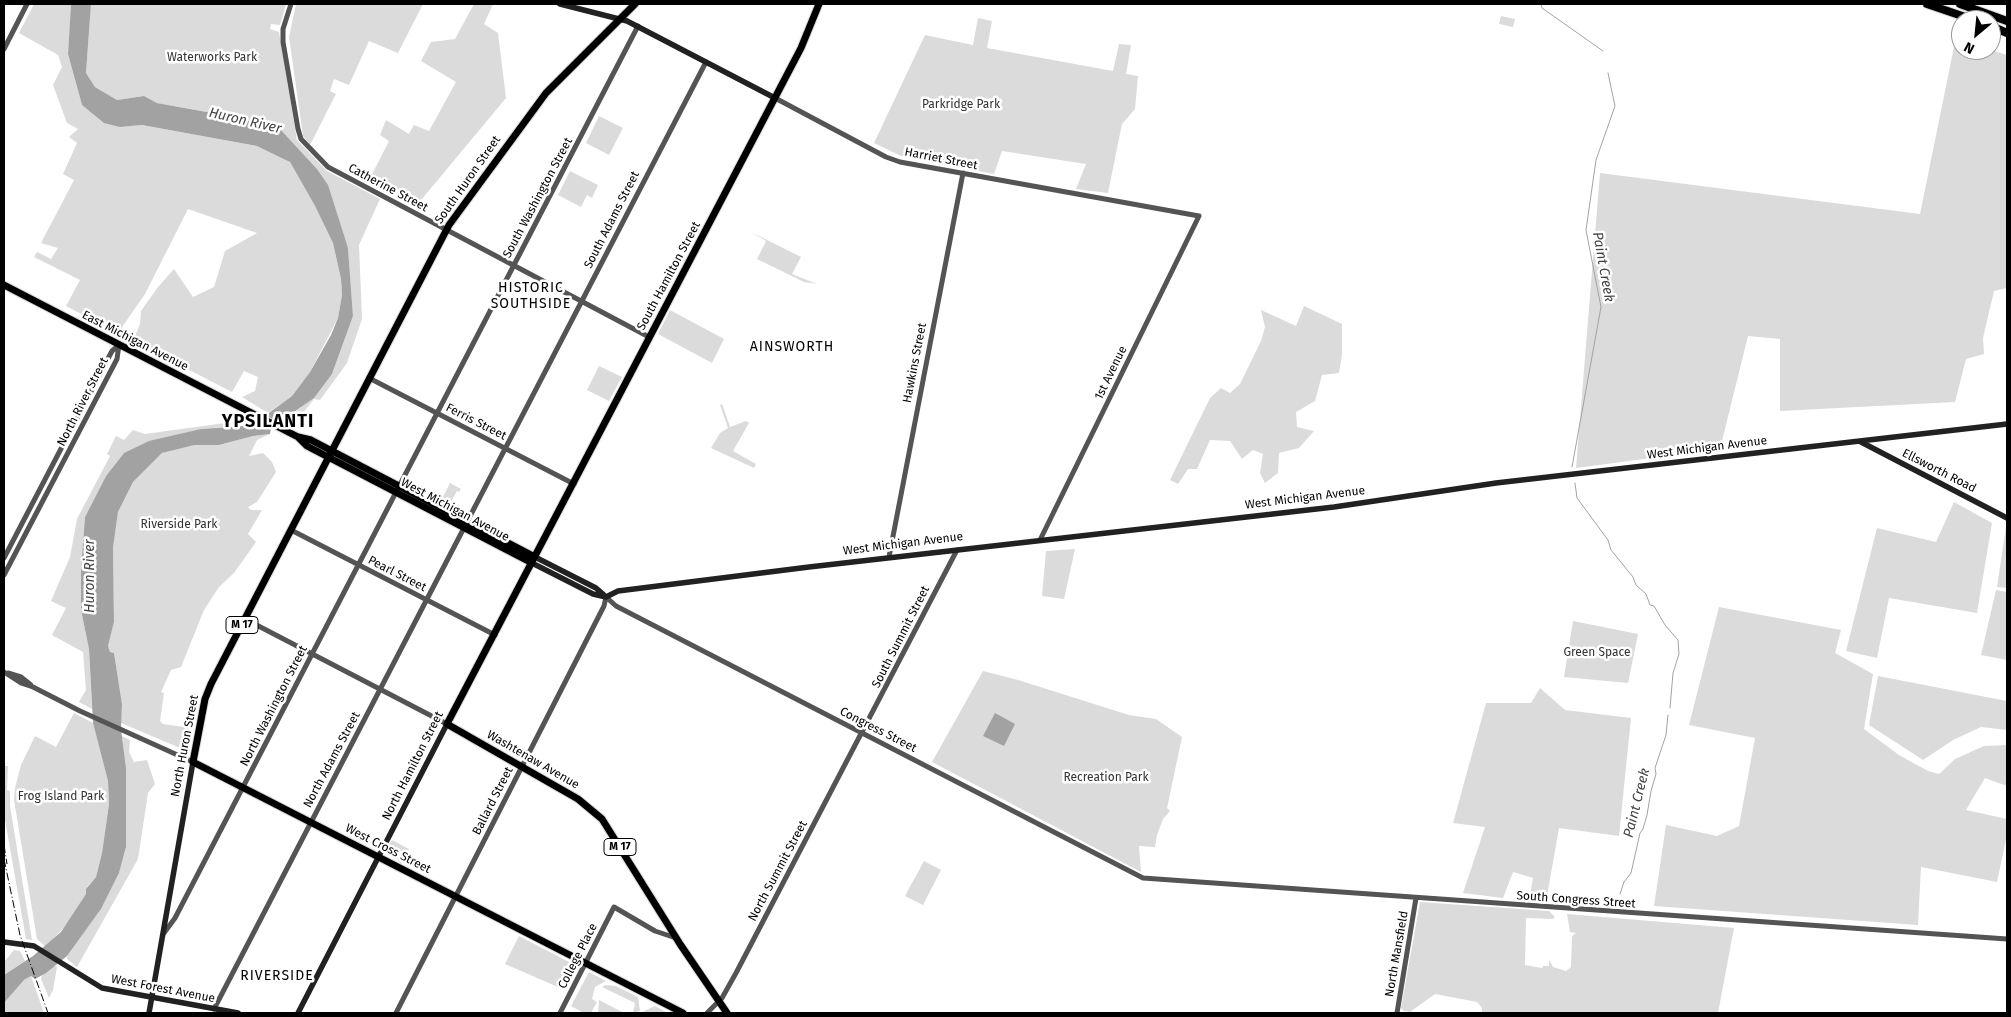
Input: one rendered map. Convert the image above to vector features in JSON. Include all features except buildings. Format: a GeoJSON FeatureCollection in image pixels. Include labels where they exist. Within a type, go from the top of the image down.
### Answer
{"type":"FeatureCollection","features":[{"type":"Feature","properties":{"kind":"highway"},"geometry":{"type":"LineString","coordinates":[[1927,4],[1951,12]]}},
{"type":"Feature","properties":{"kind":"highway"},"geometry":{"type":"LineString","coordinates":[[1960,4],[2007,21]]}},
{"type":"Feature","properties":{"kind":"main road","name":"Harriet Street"},"geometry":{"type":"LineString","coordinates":[[560,4],[620,18],[775,98]]}},
{"type":"Feature","properties":{"kind":"main road","name":"South Huron Street"},"geometry":{"type":"LineString","coordinates":[[330,454],[446,230],[546,93],[635,4]]}},
{"type":"Feature","properties":{"kind":"main road","name":"South Hamilton Street"},"geometry":{"type":"LineString","coordinates":[[534,560],[775,98],[812,25],[819,4]]}},
{"type":"Feature","properties":{"kind":"main road","name":"East Michigan Avenue"},"geometry":{"type":"LineString","coordinates":[[4,285],[257,415]]}},
{"type":"Feature","properties":{"kind":"main road","name":"West Michigan Avenue"},"geometry":{"type":"LineString","coordinates":[[257,415],[298,437],[307,446],[330,454],[466,524],[593,594],[606,596],[618,591],[888,557],[1334,507],[1496,484],[2007,424]]}},
{"type":"Feature","properties":{"kind":"main road","name":"Ellsworth Road"},"geometry":{"type":"LineString","coordinates":[[1861,442],[2007,518]]}},
{"type":"Feature","properties":{"kind":"main road","name":"North Huron Street"},"geometry":{"type":"LineString","coordinates":[[149,1013],[193,762],[208,691],[330,454]]}},
{"type":"Feature","properties":{"kind":"main road","name":"North Hamilton Street"},"geometry":{"type":"LineString","coordinates":[[298,1013],[534,560]]}},
{"type":"Feature","properties":{"kind":"main road","name":"Washtenaw Avenue"},"geometry":{"type":"LineString","coordinates":[[447,724],[582,802],[604,822],[717,1002],[727,1013]]}},
{"type":"Feature","properties":{"kind":"main road","name":"West Cross Street"},"geometry":{"type":"LineString","coordinates":[[193,762],[682,1013]]}},
{"type":"Feature","properties":{"kind":"main road","name":"West Forest Avenue"},"geometry":{"type":"LineString","coordinates":[[4,942],[36,947],[102,988],[238,1013]]}},
{"type":"Feature","properties":{"kind":"street"},"geometry":{"type":"LineString","coordinates":[[4,49],[27,4]]}},
{"type":"Feature","properties":{"kind":"street","name":"Catherine Street"},"geometry":{"type":"LineString","coordinates":[[291,4],[283,29],[283,42],[301,139],[328,168],[649,337]]}},
{"type":"Feature","properties":{"kind":"street","name":"South Washington Street"},"geometry":{"type":"LineString","coordinates":[[398,489],[638,26]]}},
{"type":"Feature","properties":{"kind":"street","name":"South Adams Street"},"geometry":{"type":"LineString","coordinates":[[466,524],[706,62]]}},
{"type":"Feature","properties":{"kind":"street","name":"Harriet Street"},"geometry":{"type":"LineString","coordinates":[[775,98],[886,157],[900,162],[1200,216]]}},
{"type":"Feature","properties":{"kind":"street","name":"Hawkins Street"},"geometry":{"type":"LineString","coordinates":[[888,557],[962,173]]}},
{"type":"Feature","properties":{"kind":"street","name":"1st Avenue"},"geometry":{"type":"LineString","coordinates":[[1040,540],[1200,216]]}},
{"type":"Feature","properties":{"kind":"street","name":"North River Street"},"geometry":{"type":"LineString","coordinates":[[4,558],[112,351],[119,345]]}},
{"type":"Feature","properties":{"kind":"street","name":"North River Street"},"geometry":{"type":"LineString","coordinates":[[4,575],[113,366],[118,355],[119,345]]}},
{"type":"Feature","properties":{"kind":"street","name":"Ferris Street"},"geometry":{"type":"LineString","coordinates":[[369,378],[574,484]]}},
{"type":"Feature","properties":{"kind":"street","name":"North Washington Street"},"geometry":{"type":"LineString","coordinates":[[164,933],[175,918],[398,489]]}},
{"type":"Feature","properties":{"kind":"street","name":"North Adams Street"},"geometry":{"type":"LineString","coordinates":[[214,1009],[466,524]]}},
{"type":"Feature","properties":{"kind":"street","name":"Pearl Street"},"geometry":{"type":"LineString","coordinates":[[291,530],[495,635]]}},
{"type":"Feature","properties":{"kind":"street","name":"South Summit Street"},"geometry":{"type":"LineString","coordinates":[[862,733],[957,550]]}},
{"type":"Feature","properties":{"kind":"street","name":"Congress Street"},"geometry":{"type":"LineString","coordinates":[[606,596],[616,606],[1142,878]]}},
{"type":"Feature","properties":{"kind":"street","name":"Ballard Street"},"geometry":{"type":"LineString","coordinates":[[396,1013],[604,606],[606,596]]}},
{"type":"Feature","properties":{"kind":"street","name":"Washtenaw Avenue"},"geometry":{"type":"LineString","coordinates":[[245,619],[447,724]]}},
{"type":"Feature","properties":{"kind":"street","name":"West Cross Street"},"geometry":{"type":"LineString","coordinates":[[5,672],[21,677],[33,686],[80,711],[193,762]]}},
{"type":"Feature","properties":{"kind":"street","name":"North Summit Street"},"geometry":{"type":"LineString","coordinates":[[706,1013],[722,998],[736,973],[862,733]]}},
{"type":"Feature","properties":{"kind":"street","name":"South Congress Street"},"geometry":{"type":"LineString","coordinates":[[1142,878],[2007,939]]}},
{"type":"Feature","properties":{"kind":"street","name":"North Mansfield"},"geometry":{"type":"LineString","coordinates":[[1397,1013],[1416,898]]}},
{"type":"Feature","properties":{"kind":"street","name":"College Place"},"geometry":{"type":"LineString","coordinates":[[560,1013],[614,907],[655,931],[676,938]]}},
{"type":"Feature","properties":{"kind":"green space"},"geometry":{"type":"Polygon","coordinates":[[[34,4],[71,4],[68,54],[82,105],[120,127],[142,125],[257,146],[290,162],[333,243],[341,279],[342,295],[338,318],[310,372],[292,396],[268,413],[242,397],[255,391],[258,377],[244,371],[232,392],[133,341],[140,324],[141,311],[174,269],[193,297],[214,287],[225,251],[257,233],[188,209],[145,294],[118,333],[66,306],[80,280],[34,257],[37,252],[51,259],[58,248],[41,243],[74,180],[63,174],[77,143],[69,137],[78,129],[67,123],[53,85],[62,67],[58,55],[19,33],[34,4]]]}},
{"type":"Feature","properties":{"kind":"green space","name":"Waterworks Park"},"geometry":{"type":"Polygon","coordinates":[[[91,4],[286,4],[280,25],[271,24],[270,29],[279,32],[297,140],[327,171],[380,199],[359,245],[362,319],[347,363],[320,400],[314,399],[292,427],[282,422],[313,398],[332,374],[353,316],[348,248],[317,169],[280,129],[234,117],[157,103],[144,96],[117,100],[95,87],[86,73],[91,4]]]}},
{"type":"Feature","properties":{"kind":"green space"},"geometry":{"type":"Polygon","coordinates":[[[296,4],[423,4],[398,53],[369,41],[349,85],[334,79],[330,91],[336,94],[310,145],[303,136],[289,37],[296,4]]]}},
{"type":"Feature","properties":{"kind":"green space"},"geometry":{"type":"Polygon","coordinates":[[[474,4],[493,4],[484,24],[498,33],[506,98],[417,205],[368,182],[389,141],[380,135],[386,120],[409,134],[414,125],[429,131],[456,82],[421,61],[431,42],[455,39],[474,4]]]}},
{"type":"Feature","properties":{"kind":"green space"},"geometry":{"type":"Polygon","coordinates":[[[1501,16],[1515,19],[1513,27],[1499,24],[1501,16]]]}},
{"type":"Feature","properties":{"kind":"green space","name":"Parkridge Park"},"geometry":{"type":"Polygon","coordinates":[[[978,18],[992,21],[987,48],[1113,71],[1119,44],[1131,45],[1126,74],[1138,76],[1135,109],[1122,124],[1108,193],[1076,189],[1086,164],[1002,151],[994,174],[901,156],[874,143],[925,35],[973,45],[978,18]]]}},
{"type":"Feature","properties":{"kind":"green space"},"geometry":{"type":"Polygon","coordinates":[[[2001,53],[2007,55],[2007,288],[1994,291],[1983,338],[1984,354],[1966,359],[1955,402],[1780,411],[1780,339],[1748,336],[1720,449],[1576,468],[1600,173],[1920,214],[1951,60],[2001,60],[2001,53]]]}},
{"type":"Feature","properties":{"kind":"green space"},"geometry":{"type":"Polygon","coordinates":[[[599,116],[623,128],[609,155],[586,143],[599,116]]]}},
{"type":"Feature","properties":{"kind":"green space"},"geometry":{"type":"Polygon","coordinates":[[[570,171],[598,185],[592,198],[587,195],[581,207],[558,195],[570,171]]]}},
{"type":"Feature","properties":{"kind":"green space"},"geometry":{"type":"Polygon","coordinates":[[[751,232],[801,257],[792,274],[817,284],[804,282],[757,259],[766,241],[751,232]]]}},
{"type":"Feature","properties":{"kind":"green space"},"geometry":{"type":"Polygon","coordinates":[[[1304,306],[1342,324],[1342,355],[1339,373],[1322,375],[1315,401],[1296,412],[1297,427],[1314,431],[1299,448],[1279,453],[1278,473],[1265,483],[1260,473],[1263,454],[1253,450],[1242,459],[1230,441],[1210,440],[1197,469],[1188,469],[1178,484],[1170,480],[1210,398],[1221,388],[1230,393],[1240,384],[1261,341],[1265,327],[1261,310],[1296,326],[1304,306]]]}},
{"type":"Feature","properties":{"kind":"green space"},"geometry":{"type":"Polygon","coordinates":[[[670,310],[724,339],[712,363],[658,334],[670,310]]]}},
{"type":"Feature","properties":{"kind":"green space"},"geometry":{"type":"Polygon","coordinates":[[[599,366],[622,377],[609,401],[587,390],[599,366]]]}},
{"type":"Feature","properties":{"kind":"green space"},"geometry":{"type":"Polygon","coordinates":[[[722,404],[730,427],[746,421],[749,423],[733,451],[756,464],[754,468],[711,448],[720,433],[728,428],[720,405],[722,404]]]}},
{"type":"Feature","properties":{"kind":"green space"},"geometry":{"type":"Polygon","coordinates":[[[225,423],[223,427],[201,429],[124,453],[106,476],[85,517],[81,569],[81,610],[89,649],[92,709],[79,702],[86,690],[83,652],[52,635],[66,608],[51,601],[70,557],[77,519],[110,456],[107,454],[116,436],[124,440],[133,430],[145,434],[225,423]]]}},
{"type":"Feature","properties":{"kind":"green space","name":"Riverside Park"},"geometry":{"type":"Polygon","coordinates":[[[270,434],[257,440],[249,456],[263,453],[272,462],[276,472],[257,502],[248,507],[251,510],[262,510],[248,534],[256,542],[234,573],[219,587],[204,610],[181,667],[171,670],[161,692],[164,693],[160,721],[163,724],[191,728],[187,749],[180,748],[121,723],[122,704],[114,653],[110,652],[108,646],[114,621],[113,548],[118,512],[133,482],[162,453],[194,444],[219,445],[253,436],[270,434]]]}},
{"type":"Feature","properties":{"kind":"green space"},"geometry":{"type":"Polygon","coordinates":[[[450,483],[461,489],[459,492],[457,491],[449,505],[441,501],[450,483]]]}},
{"type":"Feature","properties":{"kind":"green space"},"geometry":{"type":"Polygon","coordinates":[[[1954,502],[1992,523],[1977,613],[1889,598],[1877,658],[1846,651],[1877,528],[1936,542],[1954,502]]]}},
{"type":"Feature","properties":{"kind":"green space"},"geometry":{"type":"Polygon","coordinates":[[[2007,528],[2007,588],[1997,587],[2007,528]]]}},
{"type":"Feature","properties":{"kind":"green space"},"geometry":{"type":"Polygon","coordinates":[[[1075,549],[1064,599],[1042,596],[1046,551],[1075,549]]]}},
{"type":"Feature","properties":{"kind":"green space"},"geometry":{"type":"Polygon","coordinates":[[[1996,590],[2007,592],[2007,660],[1981,655],[1996,590]]]}},
{"type":"Feature","properties":{"kind":"green space"},"geometry":{"type":"Polygon","coordinates":[[[1719,607],[1841,630],[1835,653],[1873,674],[1864,729],[1899,755],[1928,771],[1939,774],[1955,759],[1984,746],[2007,745],[2007,786],[1985,778],[1966,810],[2007,819],[2007,835],[1997,882],[1921,867],[1918,925],[1654,906],[1666,825],[1717,836],[1739,826],[1755,738],[1689,725],[1719,607]]]}},
{"type":"Feature","properties":{"kind":"green space","name":"Green Space"},"geometry":{"type":"Polygon","coordinates":[[[1573,621],[1638,634],[1628,683],[1564,677],[1573,621]]]}},
{"type":"Feature","properties":{"kind":"green space","name":"Recreation Park"},"geometry":{"type":"Polygon","coordinates":[[[983,671],[1129,715],[1156,719],[1182,737],[1167,808],[1170,811],[1163,819],[1155,847],[1139,846],[1141,872],[932,762],[983,671]]]}},
{"type":"Feature","properties":{"kind":"green space"},"geometry":{"type":"Polygon","coordinates":[[[1878,676],[2007,701],[2007,730],[1981,727],[1953,740],[1923,760],[1869,725],[1878,676]]]}},
{"type":"Feature","properties":{"kind":"green space"},"geometry":{"type":"Polygon","coordinates":[[[1540,688],[1565,710],[1631,718],[1619,836],[1559,828],[1546,902],[1529,901],[1533,878],[1513,872],[1503,898],[1463,893],[1485,827],[1453,823],[1486,703],[1531,703],[1540,688]]]}},
{"type":"Feature","properties":{"kind":"green space","name":"Frog Island Park"},"geometry":{"type":"Polygon","coordinates":[[[74,713],[93,723],[108,781],[109,804],[102,853],[96,877],[87,887],[86,894],[67,924],[46,947],[37,939],[14,800],[15,788],[21,765],[35,736],[56,747],[74,713]]]}},
{"type":"Feature","properties":{"kind":"green space"},"geometry":{"type":"Polygon","coordinates":[[[122,736],[130,740],[129,752],[134,762],[147,760],[155,784],[148,793],[138,859],[77,967],[67,959],[67,956],[101,909],[119,873],[126,847],[126,768],[122,736]]]}},
{"type":"Feature","properties":{"kind":"green space"},"geometry":{"type":"Polygon","coordinates":[[[4,766],[8,766],[7,790],[10,791],[10,806],[32,940],[26,939],[4,814],[4,766]]]}},
{"type":"Feature","properties":{"kind":"green space"},"geometry":{"type":"Polygon","coordinates":[[[392,840],[409,849],[401,864],[397,859],[384,852],[392,840]]]}},
{"type":"Feature","properties":{"kind":"green space"},"geometry":{"type":"Polygon","coordinates":[[[924,861],[941,870],[923,905],[905,896],[924,861]]]}},
{"type":"Feature","properties":{"kind":"green space"},"geometry":{"type":"Polygon","coordinates":[[[1420,902],[1549,911],[1555,917],[1553,919],[1526,918],[1525,965],[1542,968],[1543,966],[1549,966],[1549,960],[1553,967],[1566,971],[1571,967],[1572,936],[1576,933],[1570,932],[1567,914],[1734,928],[1718,1013],[1482,1013],[1482,1008],[1477,1002],[1435,994],[1410,1012],[1404,1011],[1401,1008],[1420,902]]]}},
{"type":"Feature","properties":{"kind":"green space"},"geometry":{"type":"Polygon","coordinates":[[[519,936],[575,965],[576,968],[565,990],[505,964],[519,936]]]}},
{"type":"Feature","properties":{"kind":"green space"},"geometry":{"type":"Polygon","coordinates":[[[14,950],[20,951],[25,961],[4,975],[4,962],[14,950]]]}},
{"type":"Feature","properties":{"kind":"green space"},"geometry":{"type":"Polygon","coordinates":[[[54,965],[57,967],[53,990],[49,998],[41,979],[42,975],[54,965]]]}},
{"type":"Feature","properties":{"kind":"green space"},"geometry":{"type":"Polygon","coordinates":[[[589,972],[606,981],[595,987],[592,999],[597,1002],[591,1013],[584,1013],[571,1006],[589,972]]]}},
{"type":"Feature","properties":{"kind":"green space"},"geometry":{"type":"Polygon","coordinates":[[[31,976],[44,1013],[4,1013],[4,1003],[24,980],[31,976]]]}},
{"type":"Feature","properties":{"kind":"green space"},"geometry":{"type":"Polygon","coordinates":[[[605,985],[616,986],[638,997],[640,1011],[633,1013],[635,1003],[602,987],[605,985]]]}},
{"type":"Feature","properties":{"kind":"green space"},"geometry":{"type":"Polygon","coordinates":[[[599,1000],[624,1013],[598,1013],[599,1000]]]}},
{"type":"Feature","properties":{"kind":"green space"},"geometry":{"type":"Polygon","coordinates":[[[655,1006],[667,1013],[643,1013],[644,1011],[655,1006]]]}},
{"type":"Feature","properties":{"kind":"water","name":"Huron River"},"geometry":{"type":"Polygon","coordinates":[[[71,4],[91,4],[86,73],[95,87],[117,100],[144,96],[157,103],[234,117],[261,125],[268,123],[280,129],[317,169],[328,185],[348,248],[353,316],[332,374],[314,398],[271,428],[270,434],[253,436],[219,445],[194,445],[162,453],[133,482],[118,512],[113,548],[114,622],[108,646],[110,652],[114,653],[122,704],[121,729],[126,768],[126,847],[119,873],[101,909],[67,956],[46,973],[35,979],[31,976],[24,980],[4,1003],[4,975],[33,956],[61,932],[86,894],[86,889],[96,877],[102,853],[109,804],[108,781],[93,723],[89,649],[81,610],[81,569],[85,517],[106,476],[124,453],[149,441],[201,429],[244,426],[262,418],[292,396],[310,372],[331,335],[338,318],[342,295],[341,279],[333,243],[290,162],[257,146],[142,125],[120,127],[104,123],[82,105],[68,54],[71,4]]]}},
{"type":"Feature","properties":{"kind":"water"},"geometry":{"type":"Polygon","coordinates":[[[995,713],[1015,724],[1004,746],[983,736],[995,713]]]}},
{"type":"Feature","properties":{"kind":"waterway","name":"Paint Creek"},"geometry":{"type":"LineString","coordinates":[[1541,4],[1542,8],[1603,51]]}},
{"type":"Feature","properties":{"kind":"waterway","name":"Paint Creek"},"geometry":{"type":"LineString","coordinates":[[1572,467],[1601,307],[1586,230],[1596,160],[1615,106],[1608,73]]}},
{"type":"Feature","properties":{"kind":"waterway","name":"Paint Creek"},"geometry":{"type":"LineString","coordinates":[[1575,483],[1577,498],[1608,540],[1611,550],[1633,577],[1636,585],[1646,594],[1650,605],[1654,606],[1665,625],[1678,640],[1679,654],[1673,673],[1670,708]]}},
{"type":"Feature","properties":{"kind":"waterway","name":"Paint Creek"},"geometry":{"type":"LineString","coordinates":[[1620,894],[1624,882],[1631,873],[1640,833],[1647,815],[1656,774],[1655,768],[1666,735],[1668,715]]}},
{"type":"Feature","properties":{"kind":"railway"},"geometry":{"type":"LineString","coordinates":[[4,845],[7,864]]}},
{"type":"Feature","properties":{"kind":"railway"},"geometry":{"type":"LineString","coordinates":[[4,859],[20,935],[48,1013]]}},
{"type":"Feature","properties":{"kind":"district","name":"HISTORIC SOUTHSIDE"},"geometry":{"type":"Point","coordinates":[531,296]}},
{"type":"Feature","properties":{"kind":"district","name":"AINSWORTH"},"geometry":{"type":"Point","coordinates":[792,347]}},
{"type":"Feature","properties":{"kind":"district","name":"YPSILANTI"},"geometry":{"type":"Point","coordinates":[268,422]}},
{"type":"Feature","properties":{"kind":"district","name":"RIVERSIDE"},"geometry":{"type":"Point","coordinates":[277,976]}}]}
